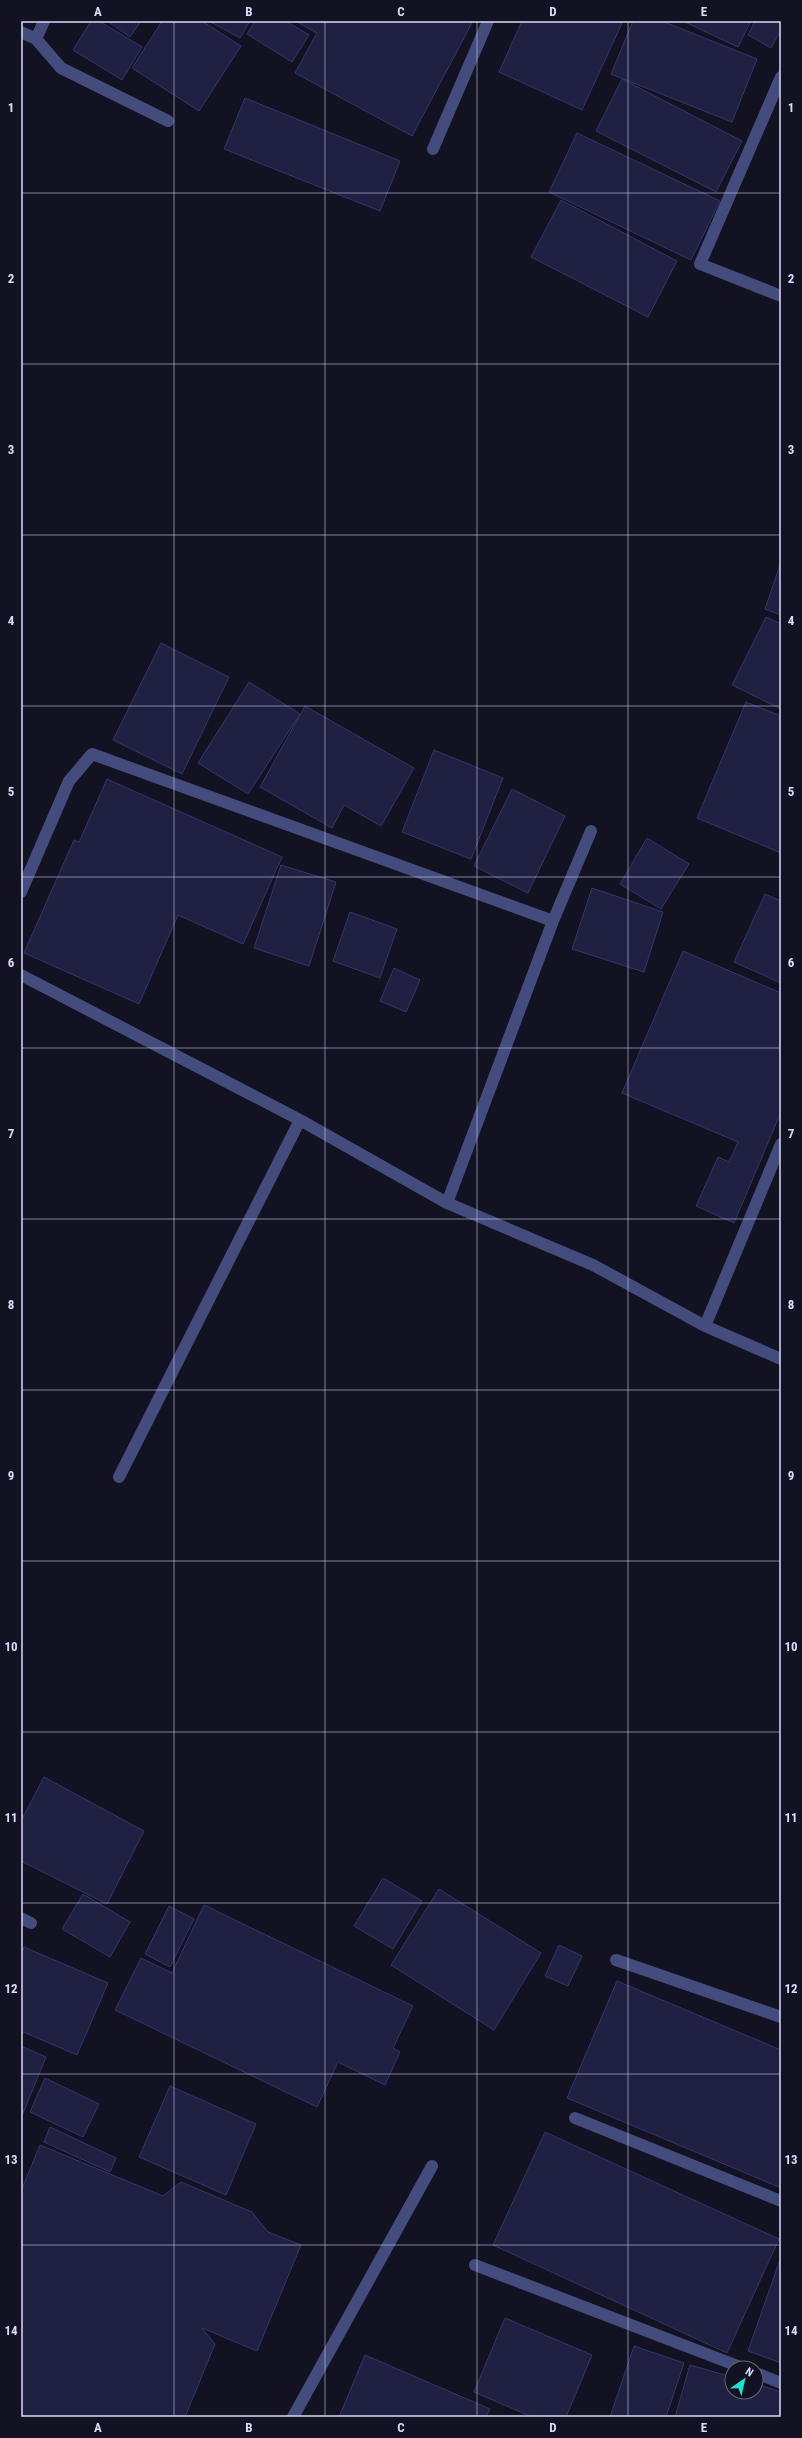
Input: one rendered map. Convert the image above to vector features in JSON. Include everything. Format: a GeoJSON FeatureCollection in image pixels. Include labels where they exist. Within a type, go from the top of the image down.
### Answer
{"type":"FeatureCollection","features":[{"type":"Feature","properties":{"kind":"street"},"geometry":{"type":"LineString","coordinates":[[36,39],[44,21]]}},
{"type":"Feature","properties":{"kind":"street"},"geometry":{"type":"LineString","coordinates":[[433,149],[488,21]]}},
{"type":"Feature","properties":{"kind":"street"},"geometry":{"type":"LineString","coordinates":[[21,32],[36,39],[61,68],[168,121]]}},
{"type":"Feature","properties":{"kind":"street"},"geometry":{"type":"LineString","coordinates":[[781,77],[700,264],[781,296]]}},
{"type":"Feature","properties":{"kind":"street"},"geometry":{"type":"LineString","coordinates":[[21,892],[69,781],[92,754],[553,921]]}},
{"type":"Feature","properties":{"kind":"street"},"geometry":{"type":"LineString","coordinates":[[447,1203],[553,921],[591,831]]}},
{"type":"Feature","properties":{"kind":"street"},"geometry":{"type":"LineString","coordinates":[[21,975],[300,1120],[447,1203],[593,1265],[705,1326],[781,1359]]}},
{"type":"Feature","properties":{"kind":"street"},"geometry":{"type":"LineString","coordinates":[[119,1477],[300,1120]]}},
{"type":"Feature","properties":{"kind":"street"},"geometry":{"type":"LineString","coordinates":[[705,1326],[781,1144]]}},
{"type":"Feature","properties":{"kind":"street"},"geometry":{"type":"LineString","coordinates":[[616,1960],[781,2017]]}},
{"type":"Feature","properties":{"kind":"street"},"geometry":{"type":"LineString","coordinates":[[575,2118],[781,2201]]}},
{"type":"Feature","properties":{"kind":"street"},"geometry":{"type":"LineString","coordinates":[[293,2417],[432,2166]]}},
{"type":"Feature","properties":{"kind":"street"},"geometry":{"type":"LineString","coordinates":[[475,2265],[724,2361]]}},
{"type":"Feature","properties":{"kind":"street"},"geometry":{"type":"LineString","coordinates":[[764,2376],[781,2383]]}},
{"type":"Feature","properties":{"kind":"building"},"geometry":{"type":"Polygon","coordinates":[[[91,21],[99,21],[142,47],[122,80],[73,50],[91,21]]]}},
{"type":"Feature","properties":{"kind":"building"},"geometry":{"type":"Polygon","coordinates":[[[107,21],[141,21],[130,37],[107,21]]]}},
{"type":"Feature","properties":{"kind":"building"},"geometry":{"type":"Polygon","coordinates":[[[162,21],[202,21],[241,46],[199,111],[132,68],[162,21]]]}},
{"type":"Feature","properties":{"kind":"building"},"geometry":{"type":"Polygon","coordinates":[[[209,21],[250,21],[240,38],[209,21]]]}},
{"type":"Feature","properties":{"kind":"building"},"geometry":{"type":"Polygon","coordinates":[[[255,21],[286,21],[309,35],[292,62],[247,34],[255,21]]]}},
{"type":"Feature","properties":{"kind":"building"},"geometry":{"type":"Polygon","coordinates":[[[295,21],[473,21],[412,136],[295,73],[317,33],[295,21]]]}},
{"type":"Feature","properties":{"kind":"building"},"geometry":{"type":"Polygon","coordinates":[[[522,21],[623,21],[582,110],[499,72],[522,21]]]}},
{"type":"Feature","properties":{"kind":"building"},"geometry":{"type":"Polygon","coordinates":[[[633,21],[662,21],[757,59],[732,122],[611,74],[633,21]]]}},
{"type":"Feature","properties":{"kind":"building"},"geometry":{"type":"Polygon","coordinates":[[[683,21],[751,21],[738,47],[683,21]]]}},
{"type":"Feature","properties":{"kind":"building"},"geometry":{"type":"Polygon","coordinates":[[[755,21],[781,21],[781,30],[771,48],[748,35],[755,21]]]}},
{"type":"Feature","properties":{"kind":"building"},"geometry":{"type":"Polygon","coordinates":[[[622,79],[742,141],[716,192],[596,131],[622,79]]]}},
{"type":"Feature","properties":{"kind":"building"},"geometry":{"type":"Polygon","coordinates":[[[245,98],[400,161],[380,211],[224,149],[245,98]]]}},
{"type":"Feature","properties":{"kind":"building"},"geometry":{"type":"Polygon","coordinates":[[[577,133],[720,201],[691,260],[549,192],[577,133]]]}},
{"type":"Feature","properties":{"kind":"building"},"geometry":{"type":"Polygon","coordinates":[[[561,200],[677,261],[648,317],[531,257],[561,200]]]}},
{"type":"Feature","properties":{"kind":"building"},"geometry":{"type":"Polygon","coordinates":[[[781,562],[781,615],[765,609],[781,562]]]}},
{"type":"Feature","properties":{"kind":"building"},"geometry":{"type":"Polygon","coordinates":[[[766,617],[781,624],[781,709],[732,685],[766,617]]]}},
{"type":"Feature","properties":{"kind":"building"},"geometry":{"type":"Polygon","coordinates":[[[161,643],[229,677],[182,774],[113,740],[161,643]]]}},
{"type":"Feature","properties":{"kind":"building"},"geometry":{"type":"Polygon","coordinates":[[[249,682],[300,714],[248,794],[198,763],[249,682]]]}},
{"type":"Feature","properties":{"kind":"building"},"geometry":{"type":"Polygon","coordinates":[[[746,702],[781,716],[781,853],[697,818],[746,702]]]}},
{"type":"Feature","properties":{"kind":"building"},"geometry":{"type":"Polygon","coordinates":[[[305,706],[414,768],[381,826],[344,805],[332,828],[260,787],[305,706]]]}},
{"type":"Feature","properties":{"kind":"building"},"geometry":{"type":"Polygon","coordinates":[[[434,750],[503,778],[471,859],[402,832],[434,750]]]}},
{"type":"Feature","properties":{"kind":"building"},"geometry":{"type":"Polygon","coordinates":[[[107,779],[282,857],[243,944],[178,915],[139,1004],[24,953],[74,840],[79,842],[107,779]]]}},
{"type":"Feature","properties":{"kind":"building"},"geometry":{"type":"Polygon","coordinates":[[[512,789],[565,816],[528,893],[474,866],[512,789]]]}},
{"type":"Feature","properties":{"kind":"building"},"geometry":{"type":"Polygon","coordinates":[[[647,838],[689,864],[661,909],[620,884],[647,838]]]}},
{"type":"Feature","properties":{"kind":"building"},"geometry":{"type":"Polygon","coordinates":[[[281,865],[336,882],[309,966],[254,948],[281,865]]]}},
{"type":"Feature","properties":{"kind":"building"},"geometry":{"type":"Polygon","coordinates":[[[592,888],[663,912],[644,972],[572,949],[592,888]]]}},
{"type":"Feature","properties":{"kind":"building"},"geometry":{"type":"Polygon","coordinates":[[[765,894],[781,901],[781,983],[734,962],[765,894]]]}},
{"type":"Feature","properties":{"kind":"building"},"geometry":{"type":"Polygon","coordinates":[[[350,912],[397,929],[380,978],[333,961],[350,912]]]}},
{"type":"Feature","properties":{"kind":"building"},"geometry":{"type":"Polygon","coordinates":[[[683,951],[781,993],[781,1112],[734,1223],[696,1206],[718,1157],[729,1162],[738,1142],[622,1093],[683,951]]]}},
{"type":"Feature","properties":{"kind":"building"},"geometry":{"type":"Polygon","coordinates":[[[394,968],[420,980],[406,1012],[380,1001],[394,968]]]}},
{"type":"Feature","properties":{"kind":"building"},"geometry":{"type":"Polygon","coordinates":[[[44,1777],[144,1831],[107,1904],[21,1861],[21,1821],[44,1777]]]}},
{"type":"Feature","properties":{"kind":"building"},"geometry":{"type":"Polygon","coordinates":[[[383,1878],[422,1901],[393,1949],[354,1926],[383,1878]]]}},
{"type":"Feature","properties":{"kind":"building"},"geometry":{"type":"Polygon","coordinates":[[[439,1889],[541,1953],[494,2030],[391,1965],[439,1889]]]}},
{"type":"Feature","properties":{"kind":"building"},"geometry":{"type":"Polygon","coordinates":[[[83,1894],[130,1922],[110,1957],[62,1929],[83,1894]]]}},
{"type":"Feature","properties":{"kind":"building"},"geometry":{"type":"Polygon","coordinates":[[[204,1905],[413,2006],[393,2048],[400,2052],[385,2085],[338,2062],[317,2107],[115,2010],[141,1958],[172,1973],[204,1905]]]}},
{"type":"Feature","properties":{"kind":"building"},"geometry":{"type":"Polygon","coordinates":[[[169,1906],[194,1919],[170,1967],[145,1954],[169,1906]]]}},
{"type":"Feature","properties":{"kind":"building"},"geometry":{"type":"Polygon","coordinates":[[[559,1945],[582,1956],[568,1986],[545,1976],[559,1945]]]}},
{"type":"Feature","properties":{"kind":"building"},"geometry":{"type":"Polygon","coordinates":[[[24,1947],[108,1983],[77,2055],[21,2031],[21,1955],[24,1947]]]}},
{"type":"Feature","properties":{"kind":"building"},"geometry":{"type":"Polygon","coordinates":[[[617,1981],[781,2050],[781,2188],[567,2098],[617,1981]]]}},
{"type":"Feature","properties":{"kind":"building"},"geometry":{"type":"Polygon","coordinates":[[[21,2046],[46,2057],[21,2118],[21,2046]]]}},
{"type":"Feature","properties":{"kind":"building"},"geometry":{"type":"Polygon","coordinates":[[[45,2078],[99,2104],[83,2137],[30,2112],[45,2078]]]}},
{"type":"Feature","properties":{"kind":"building"},"geometry":{"type":"Polygon","coordinates":[[[170,2086],[256,2124],[226,2195],[139,2157],[170,2086]]]}},
{"type":"Feature","properties":{"kind":"building"},"geometry":{"type":"Polygon","coordinates":[[[50,2127],[116,2158],[110,2172],[44,2142],[50,2127]]]}},
{"type":"Feature","properties":{"kind":"building"},"geometry":{"type":"Polygon","coordinates":[[[545,2132],[779,2239],[727,2353],[493,2245],[545,2132]]]}},
{"type":"Feature","properties":{"kind":"building"},"geometry":{"type":"Polygon","coordinates":[[[40,2145],[163,2196],[181,2182],[252,2212],[268,2232],[301,2245],[257,2351],[202,2328],[215,2344],[185,2417],[21,2417],[21,2191],[40,2145]]]}},
{"type":"Feature","properties":{"kind":"building"},"geometry":{"type":"Polygon","coordinates":[[[781,2257],[781,2363],[748,2351],[781,2257]]]}},
{"type":"Feature","properties":{"kind":"building"},"geometry":{"type":"Polygon","coordinates":[[[505,2318],[592,2355],[566,2417],[532,2417],[474,2392],[505,2318]]]}},
{"type":"Feature","properties":{"kind":"building"},"geometry":{"type":"Polygon","coordinates":[[[634,2346],[684,2363],[666,2417],[610,2417],[634,2346]]]}},
{"type":"Feature","properties":{"kind":"building"},"geometry":{"type":"Polygon","coordinates":[[[365,2355],[490,2409],[486,2417],[339,2417],[365,2355]]]}},
{"type":"Feature","properties":{"kind":"building"},"geometry":{"type":"Polygon","coordinates":[[[690,2365],[724,2375],[724,2400],[764,2400],[764,2387],[781,2392],[779,2417],[675,2417],[690,2365]]]}}]}
